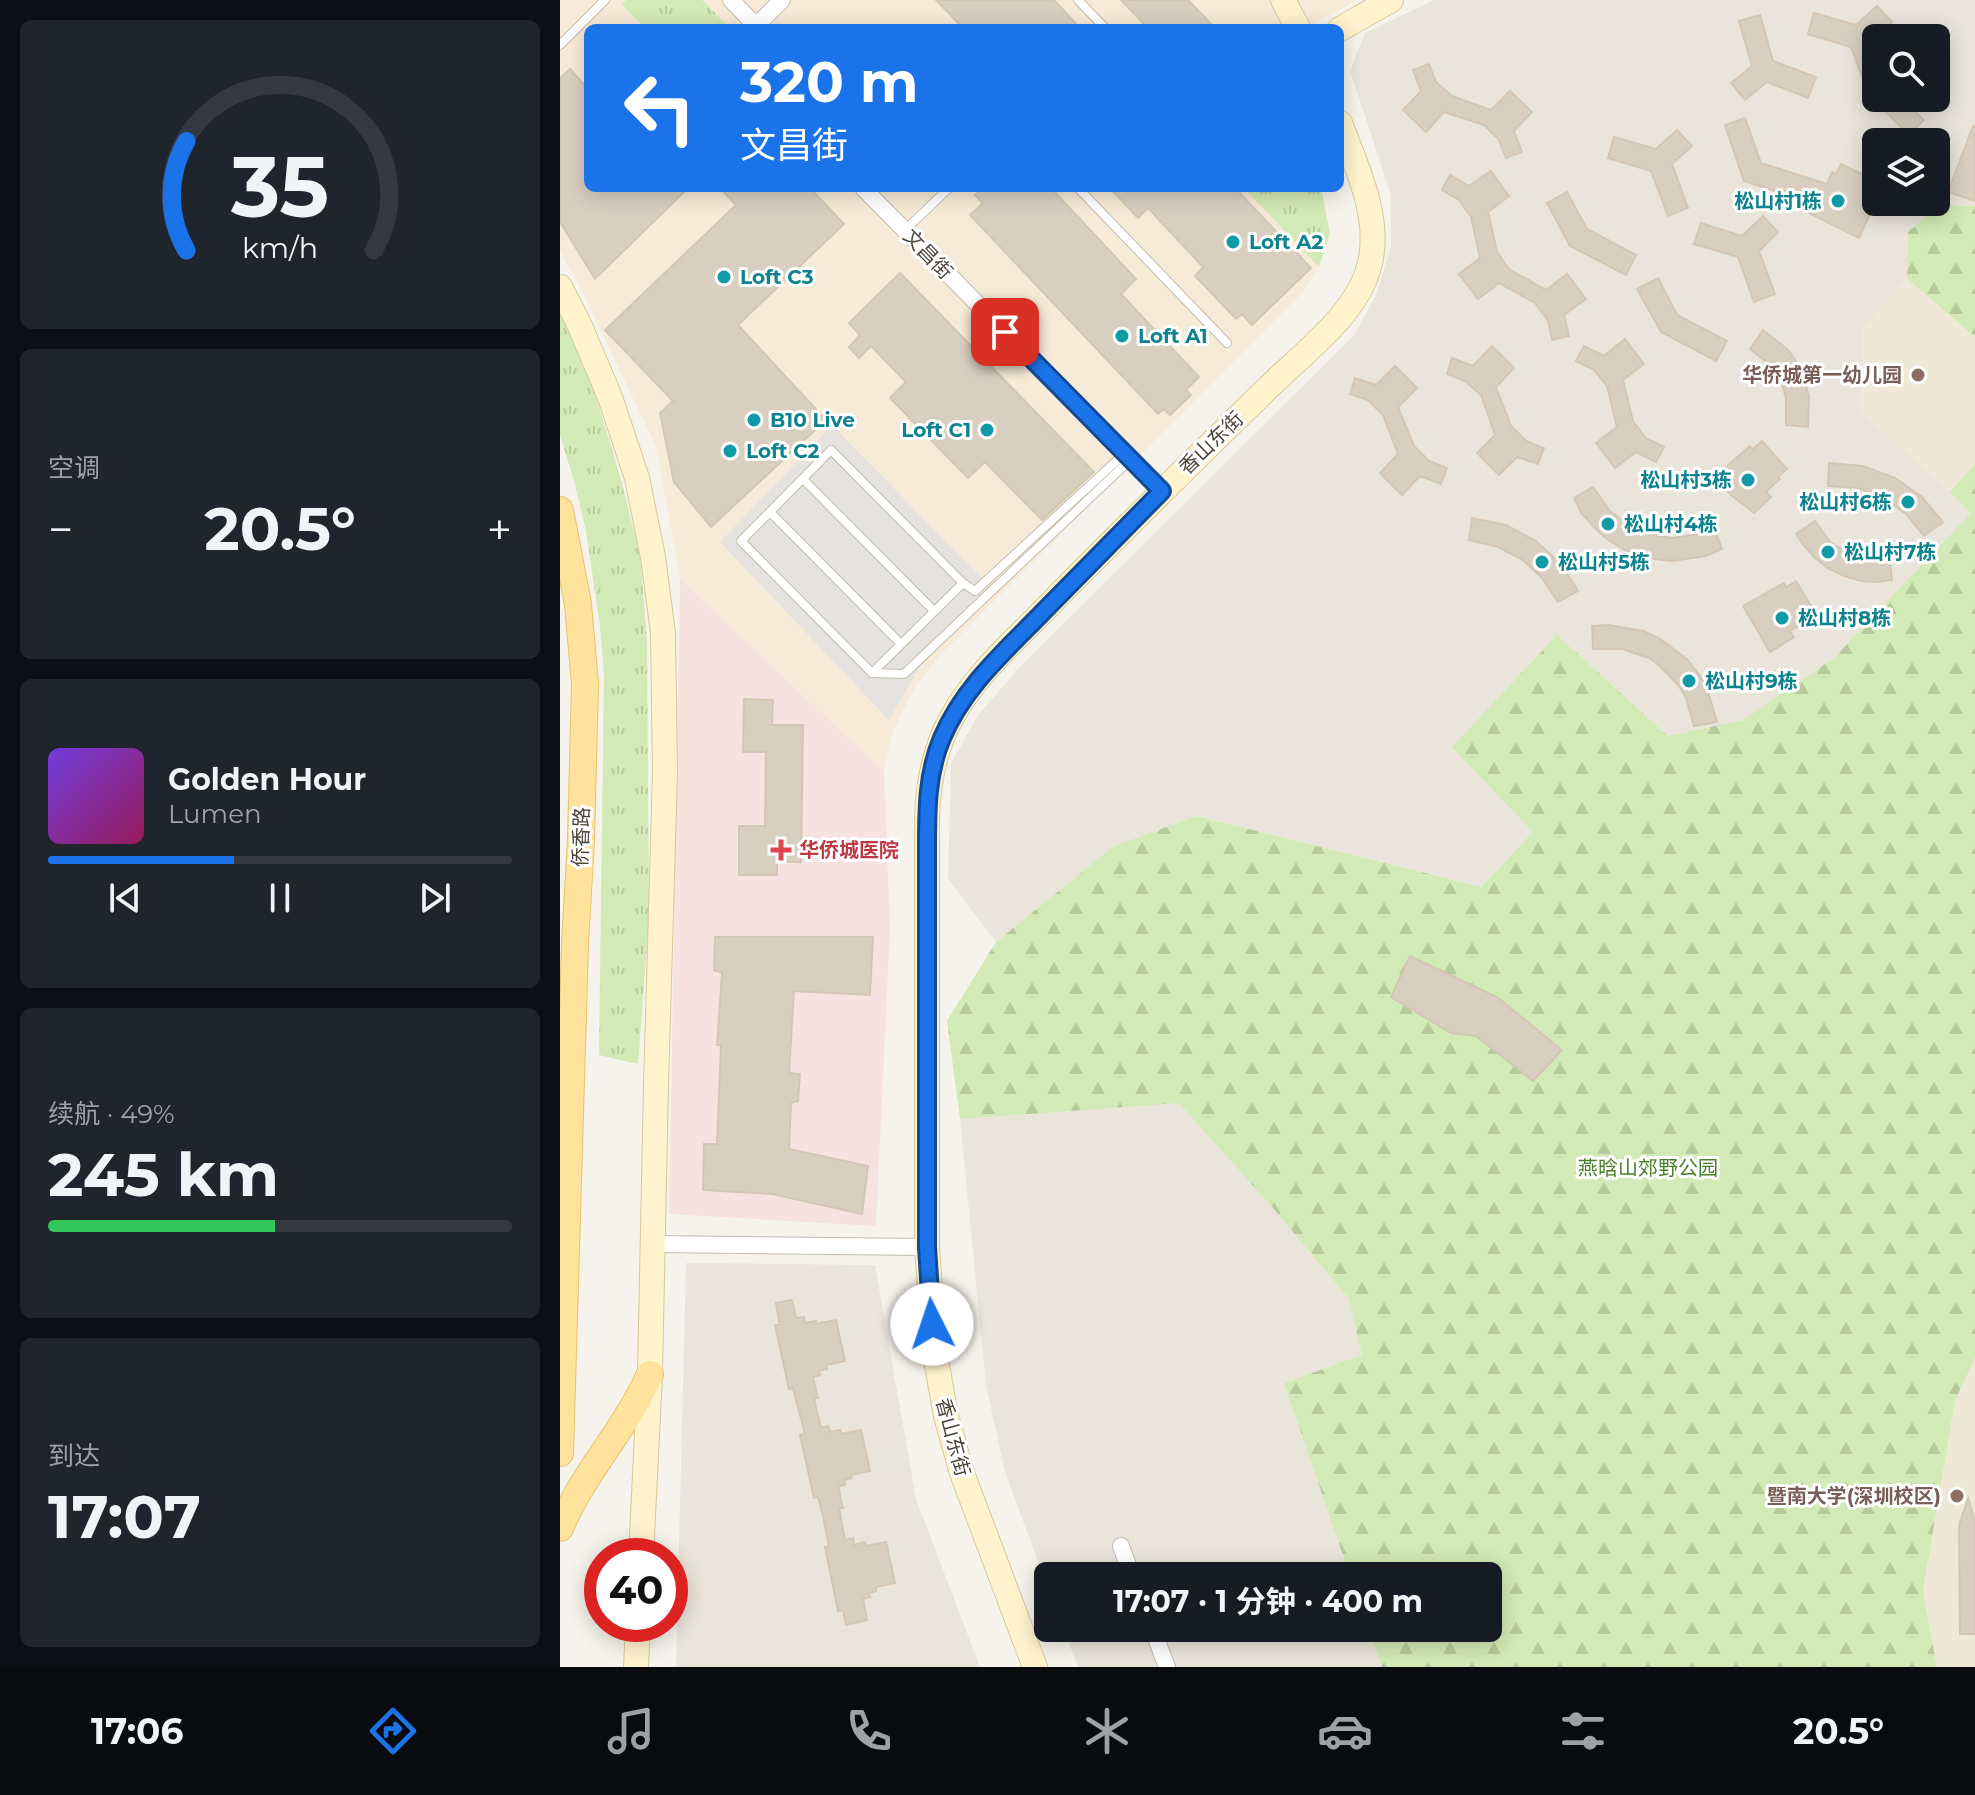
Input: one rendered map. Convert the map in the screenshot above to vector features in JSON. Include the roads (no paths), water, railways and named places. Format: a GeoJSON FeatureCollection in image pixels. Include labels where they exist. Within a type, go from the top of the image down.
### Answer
{"type":"FeatureCollection","features":[{"type":"Feature","properties":{"kind":"main road","name":"侨香路"},"geometry":{"type":"LineString","coordinates":[[560,510],[578,604],[585,684],[581,840],[567,944],[560,1453]]}},
{"type":"Feature","properties":{"kind":"main road"},"geometry":{"type":"LineString","coordinates":[[560,1528],[577,1491],[629,1416],[650,1374]]}},
{"type":"Feature","properties":{"kind":"street"},"geometry":{"type":"LineString","coordinates":[[731,0],[755,24]]}},
{"type":"Feature","properties":{"kind":"street"},"geometry":{"type":"LineString","coordinates":[[761,24],[782,0]]}},
{"type":"Feature","properties":{"kind":"street"},"geometry":{"type":"LineString","coordinates":[[1283,0],[1296,24]]}},
{"type":"Feature","properties":{"kind":"street"},"geometry":{"type":"LineString","coordinates":[[1344,27],[1391,0]]}},
{"type":"Feature","properties":{"kind":"street","name":"香山东街"},"geometry":{"type":"LineString","coordinates":[[1035,1667],[974,1506],[946,1416],[935,1354],[927,1247],[927,818],[931,776],[941,740],[962,700],[989,666],[1349,307],[1366,278],[1373,244],[1362,184],[1344,134]]}},
{"type":"Feature","properties":{"kind":"street","name":"文昌街"},"geometry":{"type":"LineString","coordinates":[[867,192],[1162,491]]}},
{"type":"Feature","properties":{"kind":"street"},"geometry":{"type":"LineString","coordinates":[[560,287],[610,397],[637,478],[653,557],[663,633],[665,772],[650,1374],[642,1538]]}},
{"type":"Feature","properties":{"kind":"street"},"geometry":{"type":"LineString","coordinates":[[653,1244],[927,1247]]}},
{"type":"Feature","properties":{"kind":"street"},"geometry":{"type":"LineString","coordinates":[[1121,1546],[1127,1562]]}},
{"type":"Feature","properties":{"kind":"street"},"geometry":{"type":"LineString","coordinates":[[636,1667],[637,1642]]}},
{"type":"Feature","properties":{"kind":"street"},"geometry":{"type":"LineString","coordinates":[[1157,1642],[1167,1667]]}},
{"type":"Feature","properties":{"kind":"lane"},"geometry":{"type":"LineString","coordinates":[[560,45],[605,0]]}},
{"type":"Feature","properties":{"kind":"lane"},"geometry":{"type":"LineString","coordinates":[[1078,0],[1101,24]]}},
{"type":"Feature","properties":{"kind":"lane"},"geometry":{"type":"LineString","coordinates":[[905,230],[945,192]]}},
{"type":"Feature","properties":{"kind":"lane"},"geometry":{"type":"LineString","coordinates":[[1082,192],[1227,343]]}},
{"type":"Feature","properties":{"kind":"lane"},"geometry":{"type":"LineString","coordinates":[[831,450],[963,583],[975,591],[1128,456],[904,674],[872,673],[741,541],[831,450]]}},
{"type":"Feature","properties":{"kind":"lane"},"geometry":{"type":"LineString","coordinates":[[803,479],[934,611]]}},
{"type":"Feature","properties":{"kind":"lane"},"geometry":{"type":"LineString","coordinates":[[770,512],[901,644]]}},
{"type":"Feature","properties":{"kind":"lane"},"geometry":{"type":"LineString","coordinates":[[872,673],[963,583]]}},
{"type":"Feature","properties":{"kind":"place","name":"松山村1栋"},"geometry":{"type":"Point","coordinates":[1838,201]}},
{"type":"Feature","properties":{"kind":"place","name":"Loft A2"},"geometry":{"type":"Point","coordinates":[1233,242]}},
{"type":"Feature","properties":{"kind":"place","name":"Loft C3"},"geometry":{"type":"Point","coordinates":[724,277]}},
{"type":"Feature","properties":{"kind":"place","name":"Loft A1"},"geometry":{"type":"Point","coordinates":[1122,336]}},
{"type":"Feature","properties":{"kind":"place","name":"华侨城第一幼儿园"},"geometry":{"type":"Point","coordinates":[1918,375]}},
{"type":"Feature","properties":{"kind":"place","name":"B10 Live"},"geometry":{"type":"Point","coordinates":[754,420]}},
{"type":"Feature","properties":{"kind":"place","name":"Loft C1"},"geometry":{"type":"Point","coordinates":[987,430]}},
{"type":"Feature","properties":{"kind":"place","name":"Loft C2"},"geometry":{"type":"Point","coordinates":[730,451]}},
{"type":"Feature","properties":{"kind":"place","name":"松山村3栋"},"geometry":{"type":"Point","coordinates":[1748,480]}},
{"type":"Feature","properties":{"kind":"place","name":"松山村6栋"},"geometry":{"type":"Point","coordinates":[1908,502]}},
{"type":"Feature","properties":{"kind":"place","name":"松山村4栋"},"geometry":{"type":"Point","coordinates":[1608,524]}},
{"type":"Feature","properties":{"kind":"place","name":"松山村7栋"},"geometry":{"type":"Point","coordinates":[1828,552]}},
{"type":"Feature","properties":{"kind":"place","name":"松山村5栋"},"geometry":{"type":"Point","coordinates":[1542,562]}},
{"type":"Feature","properties":{"kind":"place","name":"松山村8栋"},"geometry":{"type":"Point","coordinates":[1782,618]}},
{"type":"Feature","properties":{"kind":"place","name":"松山村9栋"},"geometry":{"type":"Point","coordinates":[1689,681]}},
{"type":"Feature","properties":{"kind":"place","name":"华侨城医院"},"geometry":{"type":"Point","coordinates":[781,850]}},
{"type":"Feature","properties":{"kind":"place","name":"暨南大学(深圳校区)"},"geometry":{"type":"Point","coordinates":[1957,1496]}},
{"type":"Feature","properties":{"kind":"park label","name":"燕晗山郊野公园"},"geometry":{"type":"Point","coordinates":[1648,1168]}}]}
